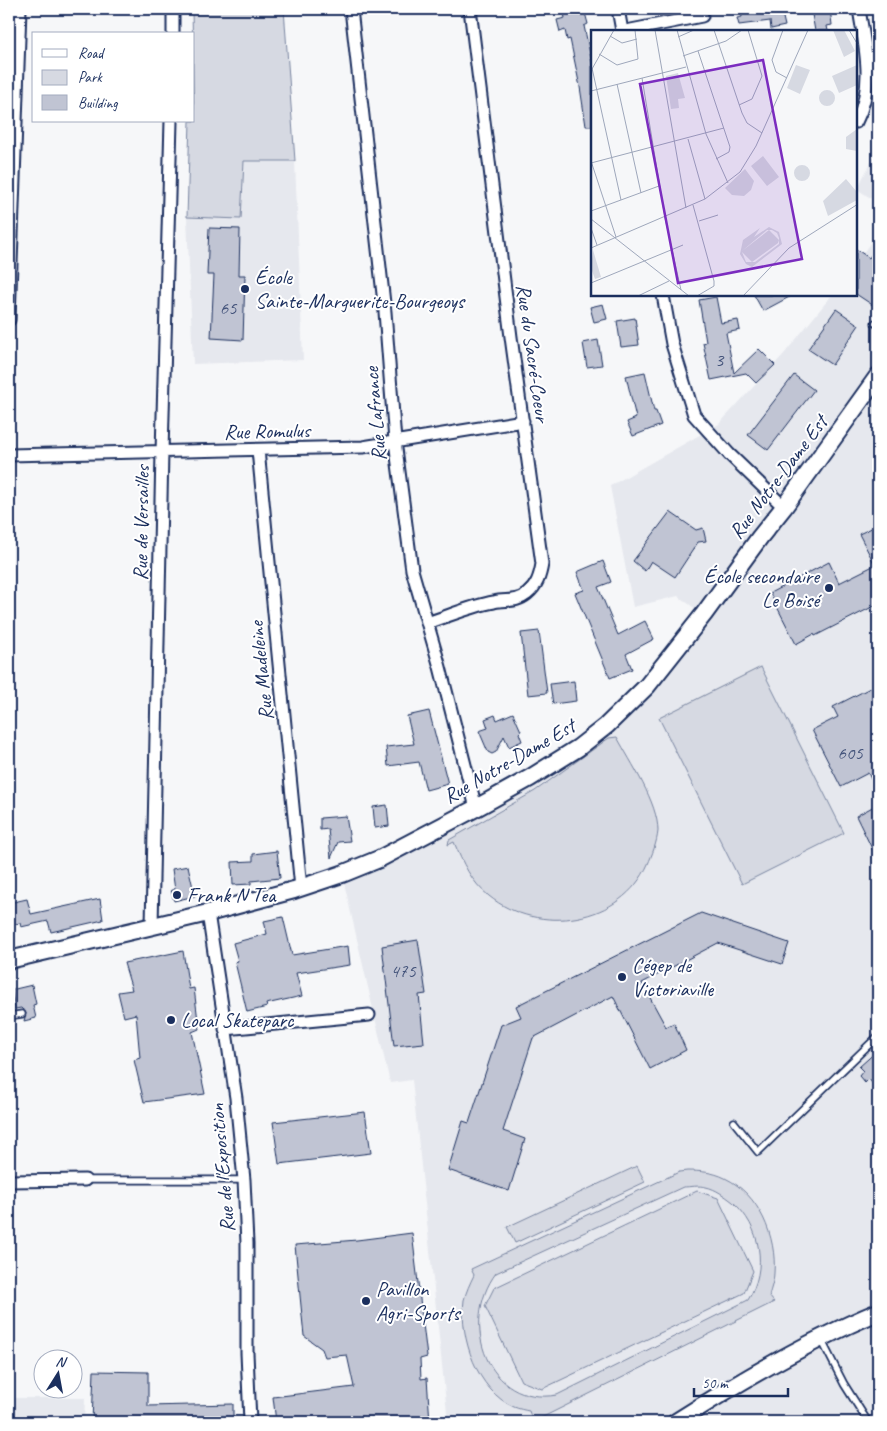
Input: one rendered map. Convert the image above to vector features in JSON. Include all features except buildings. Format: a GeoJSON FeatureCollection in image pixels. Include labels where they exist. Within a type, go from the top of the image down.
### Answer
{"type":"FeatureCollection","features":[{"type":"Feature","properties":{"kind":"street"},"geometry":{"type":"LineString","coordinates":[[9,320],[20,9]]}},
{"type":"Feature","properties":{"kind":"street"},"geometry":{"type":"LineString","coordinates":[[172,32],[173,9]]}},
{"type":"Feature","properties":{"kind":"street","name":"Rue Lafrance"},"geometry":{"type":"LineString","coordinates":[[351,9],[385,312],[395,441],[412,570],[440,667],[476,808]]}},
{"type":"Feature","properties":{"kind":"street","name":"Rue du Sacré-Coeur"},"geometry":{"type":"LineString","coordinates":[[427,623],[494,602],[513,601],[525,595],[534,587],[540,577],[541,556],[470,9]]}},
{"type":"Feature","properties":{"kind":"street"},"geometry":{"type":"LineString","coordinates":[[618,9],[622,30]]}},
{"type":"Feature","properties":{"kind":"street"},"geometry":{"type":"LineString","coordinates":[[857,120],[867,91],[868,73],[859,9]]}},
{"type":"Feature","properties":{"kind":"street"},"geometry":{"type":"LineString","coordinates":[[631,30],[702,16]]}},
{"type":"Feature","properties":{"kind":"street","name":"Rue de Versailles"},"geometry":{"type":"LineString","coordinates":[[152,926],[171,122]]}},
{"type":"Feature","properties":{"kind":"street"},"geometry":{"type":"LineString","coordinates":[[663,296],[672,344],[694,415],[729,454],[784,508]]}},
{"type":"Feature","properties":{"kind":"street","name":"Rue Notre-Dame Est"},"geometry":{"type":"LineString","coordinates":[[9,960],[208,913],[301,888],[342,874],[379,859],[476,808],[530,778],[578,748],[606,726],[647,686],[784,508],[878,376]]}},
{"type":"Feature","properties":{"kind":"street","name":"Rue Romulus"},"geometry":{"type":"LineString","coordinates":[[9,455],[363,447],[523,421]]}},
{"type":"Feature","properties":{"kind":"street","name":"Rue Madeleine"},"geometry":{"type":"LineString","coordinates":[[258,450],[301,888]]}},
{"type":"Feature","properties":{"kind":"street","name":"Rue de l'Exposition"},"geometry":{"type":"LineString","coordinates":[[208,913],[236,1098],[244,1180],[250,1422]]}},
{"type":"Feature","properties":{"kind":"street"},"geometry":{"type":"LineString","coordinates":[[225,1029],[370,1014]]}},
{"type":"Feature","properties":{"kind":"street"},"geometry":{"type":"LineString","coordinates":[[9,1180],[85,1180]]}},
{"type":"Feature","properties":{"kind":"street"},"geometry":{"type":"LineString","coordinates":[[676,1422],[761,1371],[821,1339],[878,1312]]}},
{"type":"Feature","properties":{"kind":"lane"},"geometry":{"type":"LineString","coordinates":[[9,1016],[22,1014]]}},
{"type":"Feature","properties":{"kind":"lane"},"geometry":{"type":"LineString","coordinates":[[734,1122],[758,1152],[878,1036]]}},
{"type":"Feature","properties":{"kind":"lane"},"geometry":{"type":"LineString","coordinates":[[85,1180],[244,1180]]}},
{"type":"Feature","properties":{"kind":"lane"},"geometry":{"type":"LineString","coordinates":[[821,1339],[844,1384],[868,1422]]}},
{"type":"Feature","properties":{"kind":"shaded area"},"geometry":{"type":"Polygon","coordinates":[[[878,149],[878,203],[857,189],[878,149]]]}},
{"type":"Feature","properties":{"kind":"shaded area","name":"École Sainte-Marguerite-Bourgeoys"},"geometry":{"type":"Polygon","coordinates":[[[244,160],[295,161],[303,360],[193,364],[187,217],[241,219],[244,160]]]}},
{"type":"Feature","properties":{"kind":"shaded area","name":"Cégep de Victoriaville"},"geometry":{"type":"Polygon","coordinates":[[[878,232],[878,1422],[448,1422],[412,1080],[390,1083],[342,874],[605,727],[704,615],[678,596],[633,607],[610,486],[719,424],[784,354],[831,296],[857,296],[857,262],[878,232]]]}},
{"type":"Feature","properties":{"kind":"shaded area"},"geometry":{"type":"Polygon","coordinates":[[[9,1398],[85,1398],[84,1422],[9,1422],[9,1398]]]}},
{"type":"Feature","properties":{"kind":"green space"},"geometry":{"type":"Polygon","coordinates":[[[192,9],[284,9],[295,161],[244,161],[241,219],[187,217],[190,122],[195,122],[195,32],[192,32],[192,9]]]}},
{"type":"Feature","properties":{"kind":"green space"},"geometry":{"type":"Polygon","coordinates":[[[761,667],[844,833],[742,884],[659,718],[761,667]]]}},
{"type":"Feature","properties":{"kind":"green space"},"geometry":{"type":"Polygon","coordinates":[[[617,737],[643,783],[657,820],[657,840],[648,864],[636,884],[619,900],[599,911],[577,918],[554,919],[531,916],[509,909],[483,891],[464,864],[454,842],[448,845],[449,840],[535,791],[609,738],[617,737]]]}},
{"type":"Feature","properties":{"kind":"green space"},"geometry":{"type":"Polygon","coordinates":[[[637,1166],[645,1182],[515,1243],[507,1227],[637,1166]]]}},
{"type":"Feature","properties":{"kind":"green space"},"geometry":{"type":"Polygon","coordinates":[[[679,1172],[711,1173],[725,1178],[737,1185],[756,1206],[769,1231],[772,1245],[774,1276],[769,1296],[774,1302],[533,1422],[529,1411],[514,1407],[490,1389],[473,1361],[464,1330],[463,1315],[464,1300],[474,1275],[471,1269],[679,1172]],[[703,1186],[683,1187],[496,1273],[485,1293],[480,1315],[481,1337],[486,1357],[497,1375],[513,1388],[533,1395],[557,1395],[748,1300],[758,1275],[759,1262],[758,1248],[750,1223],[733,1202],[717,1191],[703,1186]]]}},
{"type":"Feature","properties":{"kind":"green space"},"geometry":{"type":"Polygon","coordinates":[[[697,1191],[718,1198],[753,1271],[744,1293],[542,1389],[521,1381],[485,1306],[494,1288],[697,1191]]]}},
{"type":"Feature","properties":{"kind":"place","name":"École Sainte-Marguerite-Bourgeoys"},"geometry":{"type":"Point","coordinates":[245,289]}},
{"type":"Feature","properties":{"kind":"place","name":"École secondaire Le Boisé"},"geometry":{"type":"Point","coordinates":[829,588]}},
{"type":"Feature","properties":{"kind":"place","name":"Frank N Tea"},"geometry":{"type":"Point","coordinates":[177,895]}},
{"type":"Feature","properties":{"kind":"place","name":"Cégep de Victoriaville"},"geometry":{"type":"Point","coordinates":[622,977]}},
{"type":"Feature","properties":{"kind":"place","name":"Local Skateparc"},"geometry":{"type":"Point","coordinates":[171,1020]}},
{"type":"Feature","properties":{"kind":"place","name":"Pavillon Agri-Sports"},"geometry":{"type":"Point","coordinates":[366,1301]}}]}
